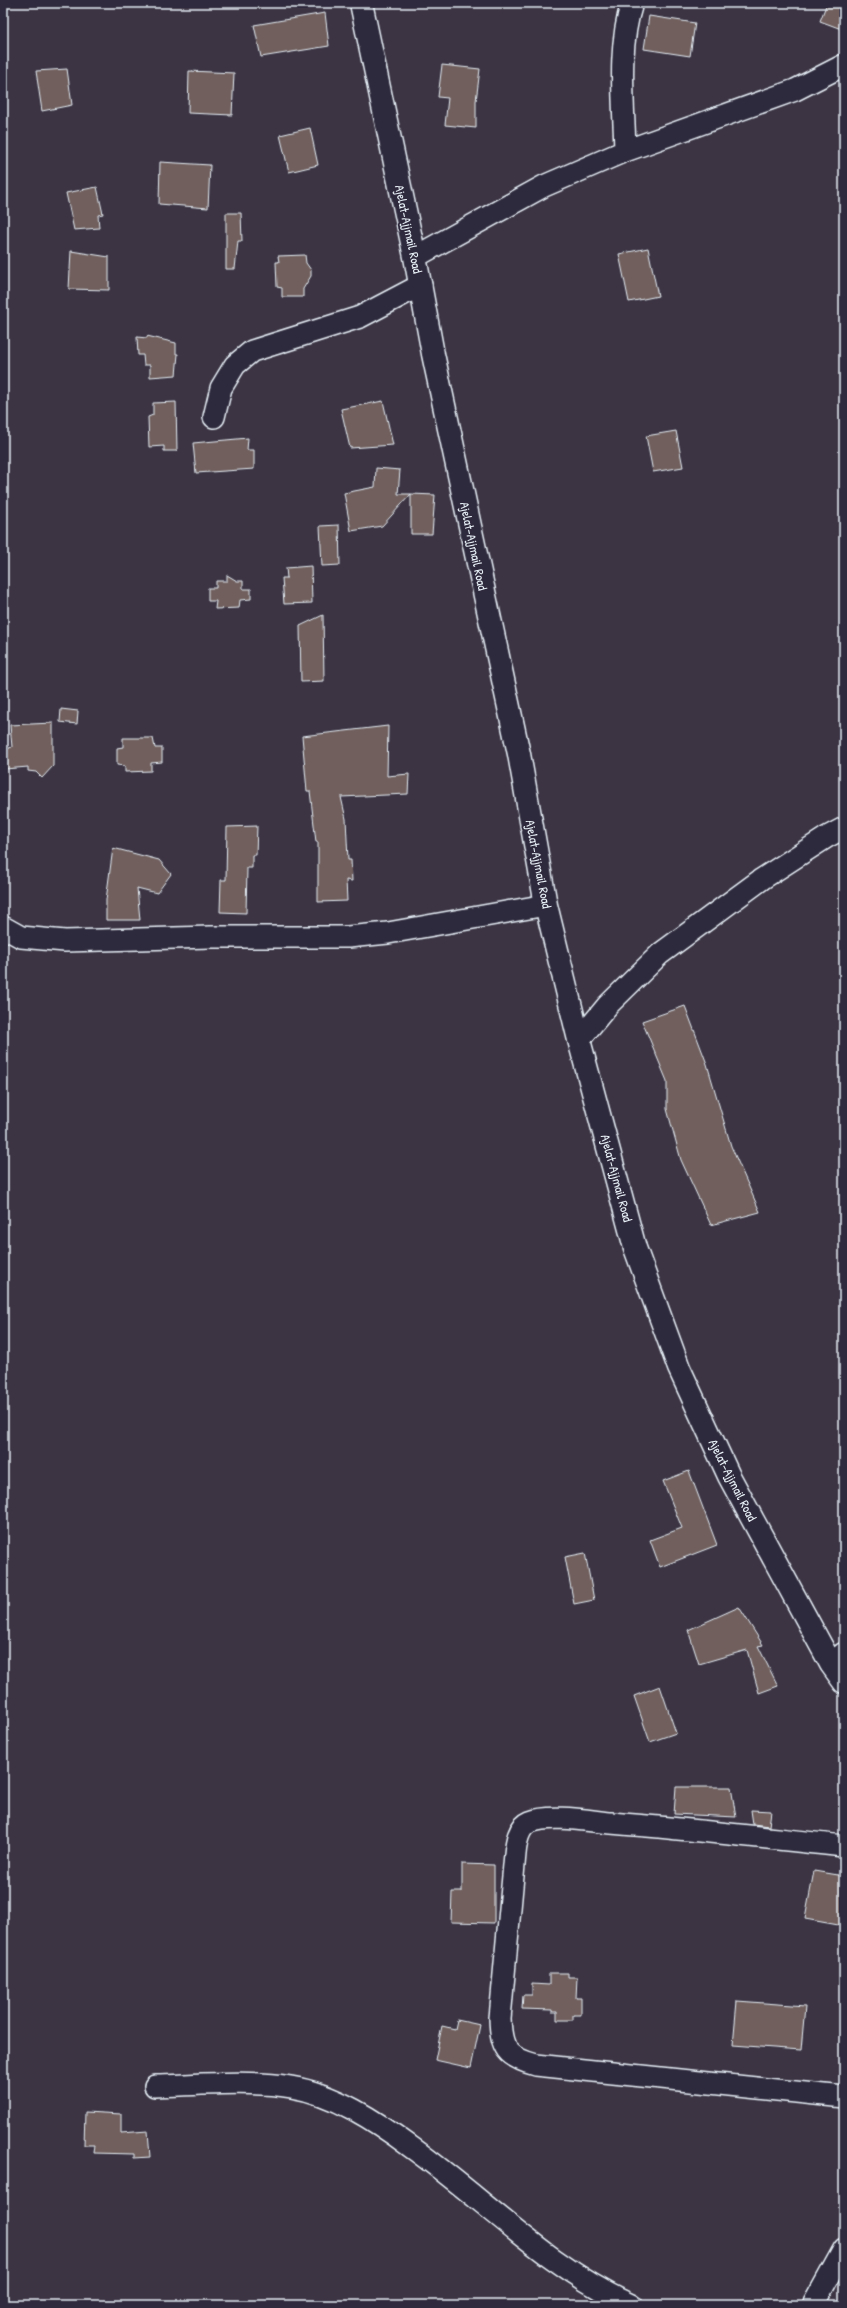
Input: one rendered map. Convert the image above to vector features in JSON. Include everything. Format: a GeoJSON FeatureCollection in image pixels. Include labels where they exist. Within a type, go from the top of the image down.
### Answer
{"type":"FeatureCollection","features":[{"type":"Feature","properties":{"kind":"main road","name":"Ajelat-Ajjmail Road"},"geometry":{"type":"LineString","coordinates":[[360,3],[421,285],[432,354],[519,754],[546,905],[579,1040],[636,1248],[679,1368],[729,1476],[838,1659],[844,1682]]}},
{"type":"Feature","properties":{"kind":"street"},"geometry":{"type":"LineString","coordinates":[[625,151],[624,65],[626,19],[632,3]]}},
{"type":"Feature","properties":{"kind":"street"},"geometry":{"type":"LineString","coordinates":[[415,257],[544,186],[625,151],[795,90],[844,64]]}},
{"type":"Feature","properties":{"kind":"street"},"geometry":{"type":"LineString","coordinates":[[214,417],[221,388],[235,365],[252,351],[360,317],[421,285]]}},
{"type":"Feature","properties":{"kind":"street"},"geometry":{"type":"LineString","coordinates":[[579,1040],[608,1005],[660,954],[762,879],[827,837],[844,828]]}},
{"type":"Feature","properties":{"kind":"street"},"geometry":{"type":"LineString","coordinates":[[3,927],[21,937],[65,941],[210,937],[348,937],[388,932],[546,905]]}},
{"type":"Feature","properties":{"kind":"street"},"geometry":{"type":"LineString","coordinates":[[844,1846],[731,1833],[604,1822],[555,1819],[529,1822],[522,1829],[515,1854],[500,2018],[503,2044],[510,2054],[519,2061],[536,2065],[844,2097]]}},
{"type":"Feature","properties":{"kind":"street"},"geometry":{"type":"LineString","coordinates":[[155,2086],[257,2085],[291,2087],[318,2094],[347,2107],[385,2127],[425,2156],[570,2270],[614,2297],[631,2305]]}},
{"type":"Feature","properties":{"kind":"street"},"geometry":{"type":"LineString","coordinates":[[813,2305],[844,2249]]}},
{"type":"Feature","properties":{"kind":"building"},"geometry":{"type":"Polygon","coordinates":[[[827,3],[844,3],[844,30],[820,21],[827,3]]]}},
{"type":"Feature","properties":{"kind":"building"},"geometry":{"type":"Polygon","coordinates":[[[325,13],[329,46],[261,57],[254,25],[325,13]]]}},
{"type":"Feature","properties":{"kind":"building"},"geometry":{"type":"Polygon","coordinates":[[[649,16],[695,23],[690,56],[644,49],[649,16]]]}},
{"type":"Feature","properties":{"kind":"building"},"geometry":{"type":"Polygon","coordinates":[[[442,65],[480,69],[476,101],[476,128],[445,125],[448,98],[438,97],[442,65]]]}},
{"type":"Feature","properties":{"kind":"building"},"geometry":{"type":"Polygon","coordinates":[[[67,69],[72,105],[42,111],[36,71],[67,69]]]}},
{"type":"Feature","properties":{"kind":"building"},"geometry":{"type":"Polygon","coordinates":[[[189,71],[234,73],[232,115],[188,113],[189,71]]]}},
{"type":"Feature","properties":{"kind":"building"},"geometry":{"type":"Polygon","coordinates":[[[310,128],[318,165],[289,172],[280,135],[310,128]]]}},
{"type":"Feature","properties":{"kind":"building"},"geometry":{"type":"Polygon","coordinates":[[[160,162],[210,165],[208,208],[159,204],[160,162]]]}},
{"type":"Feature","properties":{"kind":"building"},"geometry":{"type":"Polygon","coordinates":[[[97,187],[103,214],[98,215],[99,228],[74,230],[66,193],[97,187]]]}},
{"type":"Feature","properties":{"kind":"building"},"geometry":{"type":"Polygon","coordinates":[[[226,213],[241,213],[242,241],[238,241],[235,269],[226,269],[226,213]]]}},
{"type":"Feature","properties":{"kind":"building"},"geometry":{"type":"Polygon","coordinates":[[[648,248],[658,296],[629,302],[619,254],[648,248]]]}},
{"type":"Feature","properties":{"kind":"building"},"geometry":{"type":"Polygon","coordinates":[[[71,251],[109,257],[109,290],[69,289],[71,251]]]}},
{"type":"Feature","properties":{"kind":"building"},"geometry":{"type":"Polygon","coordinates":[[[305,255],[306,263],[311,270],[311,276],[303,289],[303,297],[282,297],[282,288],[277,287],[276,262],[279,262],[278,256],[305,255]]]}},
{"type":"Feature","properties":{"kind":"building"},"geometry":{"type":"Polygon","coordinates":[[[147,336],[176,343],[176,354],[178,354],[176,375],[150,377],[150,365],[144,365],[143,355],[138,355],[137,337],[147,338],[147,336]]]}},
{"type":"Feature","properties":{"kind":"building"},"geometry":{"type":"Polygon","coordinates":[[[383,401],[393,445],[350,448],[341,409],[383,401]]]}},
{"type":"Feature","properties":{"kind":"building"},"geometry":{"type":"Polygon","coordinates":[[[176,402],[177,451],[164,451],[164,446],[149,447],[148,417],[153,415],[153,403],[176,402]]]}},
{"type":"Feature","properties":{"kind":"building"},"geometry":{"type":"Polygon","coordinates":[[[676,431],[683,467],[653,472],[646,436],[676,431]]]}},
{"type":"Feature","properties":{"kind":"building"},"geometry":{"type":"Polygon","coordinates":[[[248,438],[247,450],[254,450],[254,469],[196,473],[193,443],[248,438]]]}},
{"type":"Feature","properties":{"kind":"building"},"geometry":{"type":"Polygon","coordinates":[[[376,468],[400,470],[398,494],[411,494],[382,526],[351,531],[344,493],[375,487],[376,468]]]}},
{"type":"Feature","properties":{"kind":"building"},"geometry":{"type":"Polygon","coordinates":[[[411,494],[435,495],[432,534],[411,534],[411,494]]]}},
{"type":"Feature","properties":{"kind":"building"},"geometry":{"type":"Polygon","coordinates":[[[339,525],[340,565],[322,566],[320,526],[339,525]]]}},
{"type":"Feature","properties":{"kind":"building"},"geometry":{"type":"Polygon","coordinates":[[[311,566],[312,603],[284,604],[282,578],[287,578],[286,568],[311,566]]]}},
{"type":"Feature","properties":{"kind":"building"},"geometry":{"type":"Polygon","coordinates":[[[227,575],[237,581],[243,581],[243,589],[251,589],[251,599],[240,600],[239,608],[215,609],[216,601],[208,601],[208,588],[216,588],[216,581],[227,581],[227,575]]]}},
{"type":"Feature","properties":{"kind":"building"},"geometry":{"type":"Polygon","coordinates":[[[323,615],[324,681],[301,682],[300,626],[323,615]]]}},
{"type":"Feature","properties":{"kind":"building"},"geometry":{"type":"Polygon","coordinates":[[[61,709],[78,711],[77,724],[60,722],[61,709]]]}},
{"type":"Feature","properties":{"kind":"building"},"geometry":{"type":"Polygon","coordinates":[[[53,723],[53,766],[42,778],[36,772],[28,771],[28,767],[5,769],[4,750],[12,747],[10,725],[53,723]]]}},
{"type":"Feature","properties":{"kind":"building"},"geometry":{"type":"Polygon","coordinates":[[[388,726],[387,776],[409,774],[408,794],[341,797],[346,819],[348,860],[351,860],[352,881],[346,880],[347,901],[318,902],[318,842],[316,842],[310,791],[307,791],[302,736],[388,726]]]}},
{"type":"Feature","properties":{"kind":"building"},"geometry":{"type":"Polygon","coordinates":[[[123,738],[153,738],[155,748],[162,748],[162,762],[151,763],[151,771],[125,772],[125,766],[117,765],[117,748],[123,747],[123,738]]]}},
{"type":"Feature","properties":{"kind":"building"},"geometry":{"type":"Polygon","coordinates":[[[257,826],[256,855],[252,855],[252,868],[247,868],[246,913],[220,912],[221,880],[226,880],[227,827],[257,826]]]}},
{"type":"Feature","properties":{"kind":"building"},"geometry":{"type":"Polygon","coordinates":[[[113,848],[159,860],[171,874],[157,893],[137,888],[140,920],[106,920],[106,900],[113,848]]]}},
{"type":"Feature","properties":{"kind":"building"},"geometry":{"type":"Polygon","coordinates":[[[685,1006],[707,1064],[731,1146],[760,1212],[711,1225],[681,1160],[667,1109],[667,1081],[642,1021],[685,1006]]]}},
{"type":"Feature","properties":{"kind":"building"},"geometry":{"type":"Polygon","coordinates":[[[689,1471],[717,1545],[660,1567],[650,1540],[682,1528],[663,1481],[689,1471]]]}},
{"type":"Feature","properties":{"kind":"building"},"geometry":{"type":"Polygon","coordinates":[[[585,1553],[594,1600],[574,1604],[565,1557],[585,1553]]]}},
{"type":"Feature","properties":{"kind":"building"},"geometry":{"type":"Polygon","coordinates":[[[739,1607],[763,1645],[758,1646],[778,1686],[759,1693],[747,1650],[699,1664],[688,1630],[739,1607]]]}},
{"type":"Feature","properties":{"kind":"building"},"geometry":{"type":"Polygon","coordinates":[[[660,1686],[676,1733],[650,1742],[634,1696],[660,1686]]]}},
{"type":"Feature","properties":{"kind":"building"},"geometry":{"type":"Polygon","coordinates":[[[676,1787],[731,1787],[736,1817],[674,1814],[676,1787]]]}},
{"type":"Feature","properties":{"kind":"building"},"geometry":{"type":"Polygon","coordinates":[[[751,1810],[771,1811],[769,1826],[753,1824],[751,1810]]]}},
{"type":"Feature","properties":{"kind":"building"},"geometry":{"type":"Polygon","coordinates":[[[462,1864],[494,1865],[494,1923],[451,1922],[452,1892],[462,1892],[462,1864]]]}},
{"type":"Feature","properties":{"kind":"building"},"geometry":{"type":"Polygon","coordinates":[[[814,1871],[844,1876],[844,1926],[805,1919],[814,1871]]]}},
{"type":"Feature","properties":{"kind":"building"},"geometry":{"type":"Polygon","coordinates":[[[549,1973],[568,1973],[568,1977],[577,1977],[576,1998],[581,1998],[581,2015],[573,2015],[573,2020],[557,2020],[557,2012],[552,2012],[552,2010],[522,2009],[523,1995],[532,1995],[532,1984],[549,1985],[549,1973]]]}},
{"type":"Feature","properties":{"kind":"building"},"geometry":{"type":"Polygon","coordinates":[[[737,2001],[805,2006],[801,2050],[733,2045],[737,2001]]]}},
{"type":"Feature","properties":{"kind":"building"},"geometry":{"type":"Polygon","coordinates":[[[457,2020],[480,2025],[471,2068],[435,2060],[442,2026],[455,2029],[457,2020]]]}},
{"type":"Feature","properties":{"kind":"building"},"geometry":{"type":"Polygon","coordinates":[[[85,2112],[121,2114],[121,2133],[148,2131],[150,2157],[134,2158],[134,2154],[93,2153],[94,2145],[84,2145],[85,2112]]]}}]}
